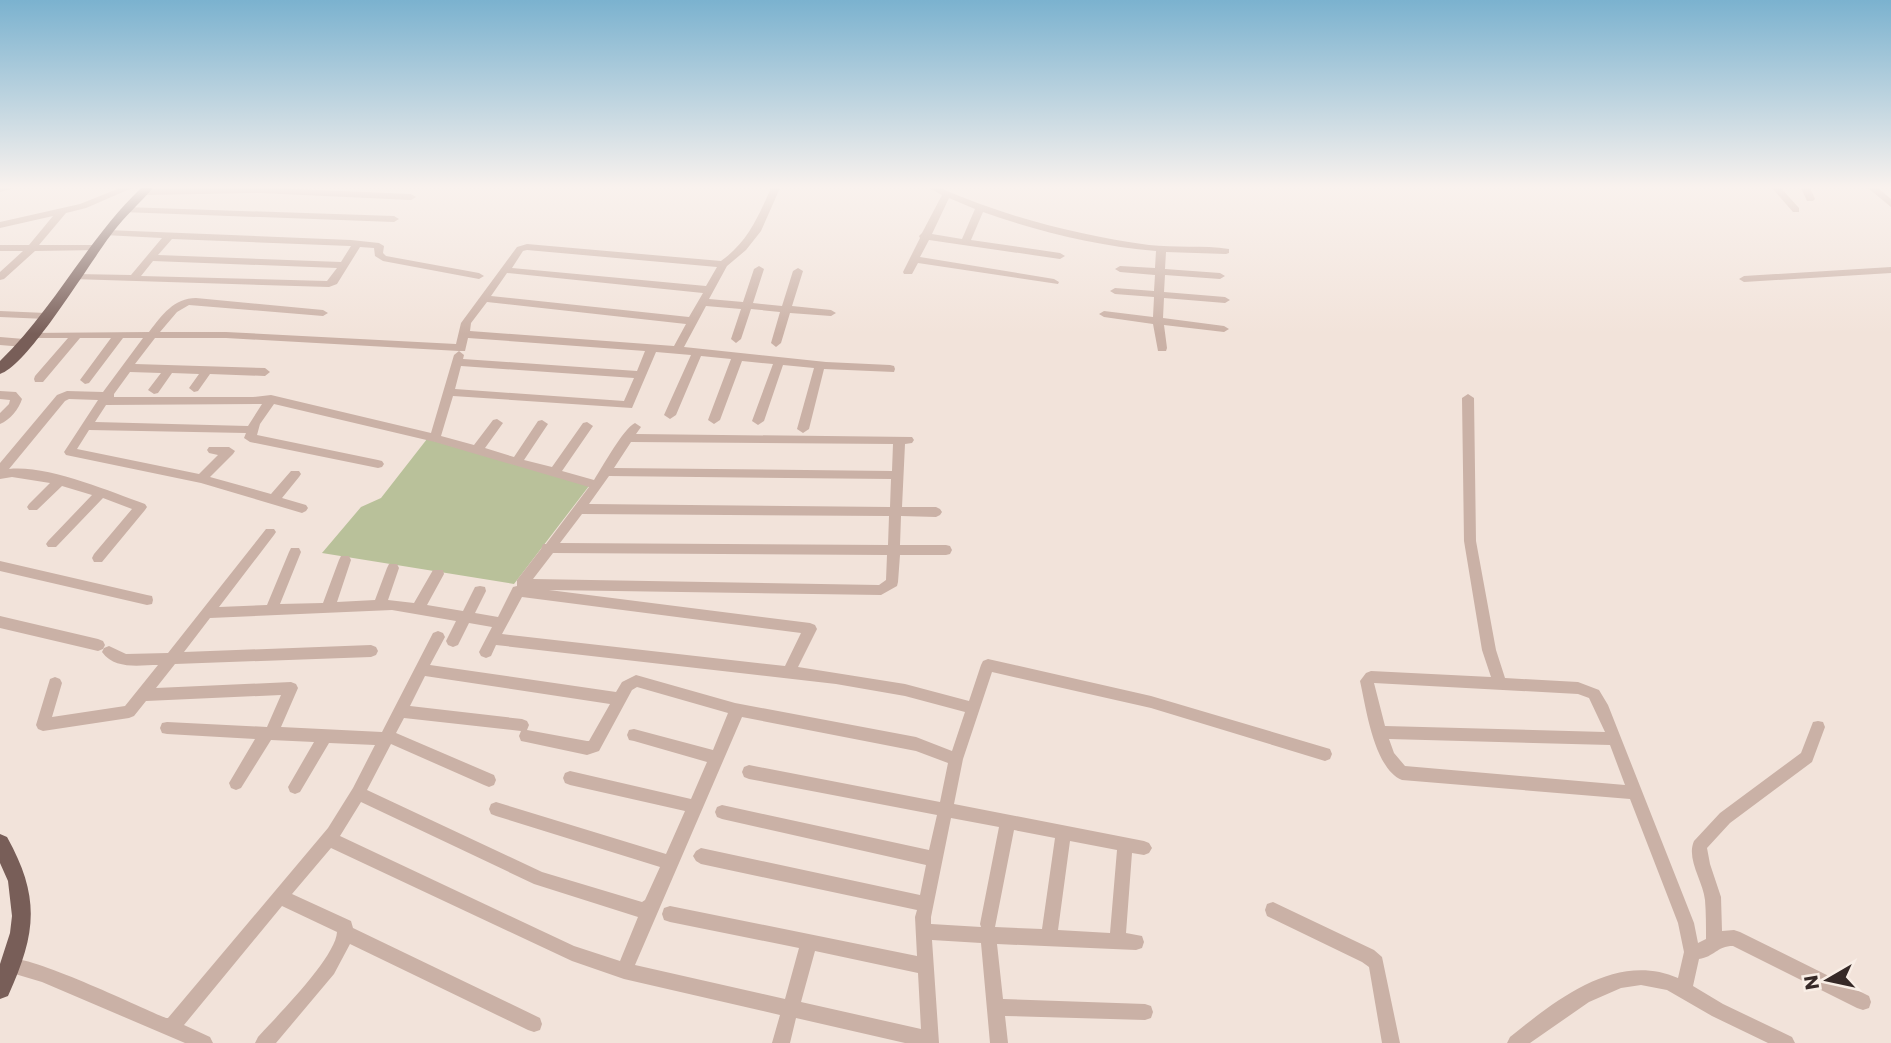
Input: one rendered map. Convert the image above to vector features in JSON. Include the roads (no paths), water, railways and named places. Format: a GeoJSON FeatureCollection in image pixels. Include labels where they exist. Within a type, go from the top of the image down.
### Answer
{"type":"FeatureCollection","features":[{"type":"Feature","properties":{"kind":"main road"},"geometry":{"type":"LineString","coordinates":[[0,369],[46,316],[105,237]]}},
{"type":"Feature","properties":{"kind":"main road"},"geometry":{"type":"LineString","coordinates":[[0,844],[8,857],[21,894],[23,930],[0,988]]}},
{"type":"Feature","properties":{"kind":"street"},"geometry":{"type":"LineString","coordinates":[[0,277],[31,250],[42,237]]}},
{"type":"Feature","properties":{"kind":"street"},"geometry":{"type":"LineString","coordinates":[[134,278],[169,237]]}},
{"type":"Feature","properties":{"kind":"street"},"geometry":{"type":"LineString","coordinates":[[205,237],[379,246],[378,254],[383,258],[479,276]]}},
{"type":"Feature","properties":{"kind":"street"},"geometry":{"type":"LineString","coordinates":[[677,350],[723,264],[737,255],[752,237]]}},
{"type":"Feature","properties":{"kind":"street"},"geometry":{"type":"LineString","coordinates":[[908,272],[924,237]]}},
{"type":"Feature","properties":{"kind":"street"},"geometry":{"type":"LineString","coordinates":[[929,237],[1060,256]]}},
{"type":"Feature","properties":{"kind":"street"},"geometry":{"type":"LineString","coordinates":[[965,242],[967,237]]}},
{"type":"Feature","properties":{"kind":"street"},"geometry":{"type":"LineString","coordinates":[[1089,237],[1161,248],[1226,251]]}},
{"type":"Feature","properties":{"kind":"street"},"geometry":{"type":"LineString","coordinates":[[76,277],[329,284],[333,282],[357,244]]}},
{"type":"Feature","properties":{"kind":"street"},"geometry":{"type":"LineString","coordinates":[[435,438],[466,323],[520,249],[527,247],[723,264]]}},
{"type":"Feature","properties":{"kind":"street"},"geometry":{"type":"LineString","coordinates":[[0,248],[97,248]]}},
{"type":"Feature","properties":{"kind":"street"},"geometry":{"type":"LineString","coordinates":[[1161,248],[1158,320],[1162,348]]}},
{"type":"Feature","properties":{"kind":"street"},"geometry":{"type":"LineString","coordinates":[[151,258],[343,265]]}},
{"type":"Feature","properties":{"kind":"street"},"geometry":{"type":"LineString","coordinates":[[914,259],[1054,282]]}},
{"type":"Feature","properties":{"kind":"street"},"geometry":{"type":"LineString","coordinates":[[736,339],[759,269]]}},
{"type":"Feature","properties":{"kind":"street"},"geometry":{"type":"LineString","coordinates":[[1120,269],[1220,276]]}},
{"type":"Feature","properties":{"kind":"street"},"geometry":{"type":"LineString","coordinates":[[505,270],[709,290]]}},
{"type":"Feature","properties":{"kind":"street"},"geometry":{"type":"LineString","coordinates":[[1744,279],[1891,270]]}},
{"type":"Feature","properties":{"kind":"street"},"geometry":{"type":"LineString","coordinates":[[776,343],[798,271]]}},
{"type":"Feature","properties":{"kind":"street"},"geometry":{"type":"LineString","coordinates":[[1115,291],[1225,300]]}},
{"type":"Feature","properties":{"kind":"street"},"geometry":{"type":"LineString","coordinates":[[484,298],[692,321]]}},
{"type":"Feature","properties":{"kind":"street"},"geometry":{"type":"LineString","coordinates":[[302,508],[275,498],[201,479],[72,453],[71,449],[151,333],[172,309],[184,302],[323,313]]}},
{"type":"Feature","properties":{"kind":"street"},"geometry":{"type":"LineString","coordinates":[[702,302],[831,313]]}},
{"type":"Feature","properties":{"kind":"street"},"geometry":{"type":"LineString","coordinates":[[0,314],[46,316]]}},
{"type":"Feature","properties":{"kind":"street"},"geometry":{"type":"LineString","coordinates":[[1104,314],[1224,329]]}},
{"type":"Feature","properties":{"kind":"street"},"geometry":{"type":"LineString","coordinates":[[0,341],[151,333],[226,334],[461,348]]}},
{"type":"Feature","properties":{"kind":"street"},"geometry":{"type":"LineString","coordinates":[[464,334],[890,369]]}},
{"type":"Feature","properties":{"kind":"street"},"geometry":{"type":"LineString","coordinates":[[39,379],[76,336]]}},
{"type":"Feature","properties":{"kind":"street"},"geometry":{"type":"LineString","coordinates":[[85,380],[119,336]]}},
{"type":"Feature","properties":{"kind":"street"},"geometry":{"type":"LineString","coordinates":[[449,392],[628,405],[652,348]]}},
{"type":"Feature","properties":{"kind":"street"},"geometry":{"type":"LineString","coordinates":[[670,415],[698,352]]}},
{"type":"Feature","properties":{"kind":"street"},"geometry":{"type":"LineString","coordinates":[[714,420],[738,356]]}},
{"type":"Feature","properties":{"kind":"street"},"geometry":{"type":"LineString","coordinates":[[758,421],[779,361]]}},
{"type":"Feature","properties":{"kind":"street"},"geometry":{"type":"LineString","coordinates":[[457,362],[641,375]]}},
{"type":"Feature","properties":{"kind":"street"},"geometry":{"type":"LineString","coordinates":[[803,429],[820,365]]}},
{"type":"Feature","properties":{"kind":"street"},"geometry":{"type":"LineString","coordinates":[[128,368],[265,372]]}},
{"type":"Feature","properties":{"kind":"street"},"geometry":{"type":"LineString","coordinates":[[154,390],[170,369]]}},
{"type":"Feature","properties":{"kind":"street"},"geometry":{"type":"LineString","coordinates":[[194,388],[207,370]]}},
{"type":"Feature","properties":{"kind":"street"},"geometry":{"type":"LineString","coordinates":[[0,395],[12,395],[16,399],[14,406],[0,420]]}},
{"type":"Feature","properties":{"kind":"street"},"geometry":{"type":"LineString","coordinates":[[98,558],[141,507],[38,475],[1,474],[2,469],[61,398],[67,395],[253,401],[271,399],[435,438],[597,485]]}},
{"type":"Feature","properties":{"kind":"street"},"geometry":{"type":"LineString","coordinates":[[1468,398],[1470,541],[1489,650],[1500,685]]}},
{"type":"Feature","properties":{"kind":"street"},"geometry":{"type":"LineString","coordinates":[[271,399],[255,424],[250,438],[378,464]]}},
{"type":"Feature","properties":{"kind":"street"},"geometry":{"type":"LineString","coordinates":[[477,450],[497,424]]}},
{"type":"Feature","properties":{"kind":"street"},"geometry":{"type":"LineString","coordinates":[[517,461],[542,424]]}},
{"type":"Feature","properties":{"kind":"street"},"geometry":{"type":"LineString","coordinates":[[86,426],[246,429]]}},
{"type":"Feature","properties":{"kind":"street"},"geometry":{"type":"LineString","coordinates":[[555,472],[587,426]]}},
{"type":"Feature","properties":{"kind":"street"},"geometry":{"type":"LineString","coordinates":[[627,438],[904,440],[897,475],[892,582],[881,590],[522,584],[597,485],[627,438],[635,427]]}},
{"type":"Feature","properties":{"kind":"street"},"geometry":{"type":"LineString","coordinates":[[201,479],[229,452],[213,450]]}},
{"type":"Feature","properties":{"kind":"street"},"geometry":{"type":"LineString","coordinates":[[605,472],[897,475]]}},
{"type":"Feature","properties":{"kind":"street"},"geometry":{"type":"LineString","coordinates":[[275,498],[295,474]]}},
{"type":"Feature","properties":{"kind":"street"},"geometry":{"type":"LineString","coordinates":[[33,507],[59,481]]}},
{"type":"Feature","properties":{"kind":"street"},"geometry":{"type":"LineString","coordinates":[[52,544],[102,493]]}},
{"type":"Feature","properties":{"kind":"street"},"geometry":{"type":"LineString","coordinates":[[578,509],[936,512]]}},
{"type":"Feature","properties":{"kind":"street"},"geometry":{"type":"LineString","coordinates":[[55,683],[43,725],[130,712],[270,532]]}},
{"type":"Feature","properties":{"kind":"street"},"geometry":{"type":"LineString","coordinates":[[547,548],[946,550]]}},
{"type":"Feature","properties":{"kind":"street"},"geometry":{"type":"LineString","coordinates":[[271,611],[295,552]]}},
{"type":"Feature","properties":{"kind":"street"},"geometry":{"type":"LineString","coordinates":[[328,608],[345,560]]}},
{"type":"Feature","properties":{"kind":"street"},"geometry":{"type":"LineString","coordinates":[[0,566],[147,600]]}},
{"type":"Feature","properties":{"kind":"street"},"geometry":{"type":"LineString","coordinates":[[379,606],[393,568]]}},
{"type":"Feature","properties":{"kind":"street"},"geometry":{"type":"LineString","coordinates":[[418,609],[439,574]]}},
{"type":"Feature","properties":{"kind":"street"},"geometry":{"type":"LineString","coordinates":[[170,1027],[329,839],[358,793],[421,670],[466,617],[480,591]]}},
{"type":"Feature","properties":{"kind":"street"},"geometry":{"type":"LineString","coordinates":[[486,652],[518,591],[810,629],[789,672]]}},
{"type":"Feature","properties":{"kind":"street"},"geometry":{"type":"LineString","coordinates":[[206,613],[379,606],[418,609],[501,623]]}},
{"type":"Feature","properties":{"kind":"street"},"geometry":{"type":"LineString","coordinates":[[0,622],[103,648],[125,660],[371,651]]}},
{"type":"Feature","properties":{"kind":"street"},"geometry":{"type":"LineString","coordinates":[[493,639],[789,672],[942,697],[973,709]]}},
{"type":"Feature","properties":{"kind":"street"},"geometry":{"type":"LineString","coordinates":[[329,839],[572,953],[624,971],[930,1042],[924,932],[926,904],[956,760],[988,665],[1151,702],[1325,754]]}},
{"type":"Feature","properties":{"kind":"street"},"geometry":{"type":"LineString","coordinates":[[421,670],[620,699]]}},
{"type":"Feature","properties":{"kind":"street"},"geometry":{"type":"LineString","coordinates":[[1636,793],[1402,773],[1394,769],[1380,732],[1367,681],[1371,677],[1587,690],[1594,694],[1601,705],[1636,793],[1658,858],[1686,923],[1692,952],[1684,989]]}},
{"type":"Feature","properties":{"kind":"street"},"geometry":{"type":"LineString","coordinates":[[401,711],[524,730],[590,748],[596,744],[628,684],[638,681],[735,709],[916,744],[956,760]]}},
{"type":"Feature","properties":{"kind":"street"},"geometry":{"type":"LineString","coordinates":[[143,695],[291,688],[269,733],[236,782]]}},
{"type":"Feature","properties":{"kind":"street"},"geometry":{"type":"LineString","coordinates":[[624,971],[718,758],[735,716],[735,709]]}},
{"type":"Feature","properties":{"kind":"street"},"geometry":{"type":"LineString","coordinates":[[1714,941],[1713,897],[1699,846],[1725,818],[1807,757],[1818,727]]}},
{"type":"Feature","properties":{"kind":"street"},"geometry":{"type":"LineString","coordinates":[[167,728],[388,737],[489,779]]}},
{"type":"Feature","properties":{"kind":"street"},"geometry":{"type":"LineString","coordinates":[[1380,732],[1614,739]]}},
{"type":"Feature","properties":{"kind":"street"},"geometry":{"type":"LineString","coordinates":[[634,735],[718,758]]}},
{"type":"Feature","properties":{"kind":"street"},"geometry":{"type":"LineString","coordinates":[[295,787],[326,736]]}},
{"type":"Feature","properties":{"kind":"street"},"geometry":{"type":"LineString","coordinates":[[749,772],[1144,848]]}},
{"type":"Feature","properties":{"kind":"street"},"geometry":{"type":"LineString","coordinates":[[570,778],[697,807]]}},
{"type":"Feature","properties":{"kind":"street"},"geometry":{"type":"LineString","coordinates":[[358,793],[540,879],[642,909],[651,906]]}},
{"type":"Feature","properties":{"kind":"street"},"geometry":{"type":"LineString","coordinates":[[496,809],[671,863]]}},
{"type":"Feature","properties":{"kind":"street"},"geometry":{"type":"LineString","coordinates":[[722,812],[935,859]]}},
{"type":"Feature","properties":{"kind":"street"},"geometry":{"type":"LineString","coordinates":[[999,1043],[988,930],[1008,822]]}},
{"type":"Feature","properties":{"kind":"street"},"geometry":{"type":"LineString","coordinates":[[1049,938],[1063,832]]}},
{"type":"Feature","properties":{"kind":"street"},"geometry":{"type":"LineString","coordinates":[[1117,941],[1125,845]]}},
{"type":"Feature","properties":{"kind":"street"},"geometry":{"type":"LineString","coordinates":[[701,856],[926,904]]}},
{"type":"Feature","properties":{"kind":"street"},"geometry":{"type":"LineString","coordinates":[[264,1043],[311,989],[343,946],[347,934],[345,927],[280,897]]}},
{"type":"Feature","properties":{"kind":"street"},"geometry":{"type":"LineString","coordinates":[[1273,910],[1368,956],[1376,963],[1381,976],[1391,1043]]}},
{"type":"Feature","properties":{"kind":"street"},"geometry":{"type":"LineString","coordinates":[[670,914],[926,966]]}},
{"type":"Feature","properties":{"kind":"street"},"geometry":{"type":"LineString","coordinates":[[924,932],[988,930],[1049,938],[1136,942]]}},
{"type":"Feature","properties":{"kind":"street"},"geometry":{"type":"LineString","coordinates":[[347,934],[534,1024]]}},
{"type":"Feature","properties":{"kind":"street"},"geometry":{"type":"LineString","coordinates":[[1692,952],[1706,950],[1722,937],[1734,938],[1863,1002]]}},
{"type":"Feature","properties":{"kind":"street"},"geometry":{"type":"LineString","coordinates":[[781,1043],[808,942]]}},
{"type":"Feature","properties":{"kind":"street"},"geometry":{"type":"LineString","coordinates":[[11,965],[43,974],[204,1043]]}},
{"type":"Feature","properties":{"kind":"street"},"geometry":{"type":"LineString","coordinates":[[1516,1043],[1572,1001],[1621,980],[1646,977],[1661,979],[1684,989],[1786,1043]]}},
{"type":"Feature","properties":{"kind":"street"},"geometry":{"type":"LineString","coordinates":[[996,1007],[1145,1012]]}}]}
